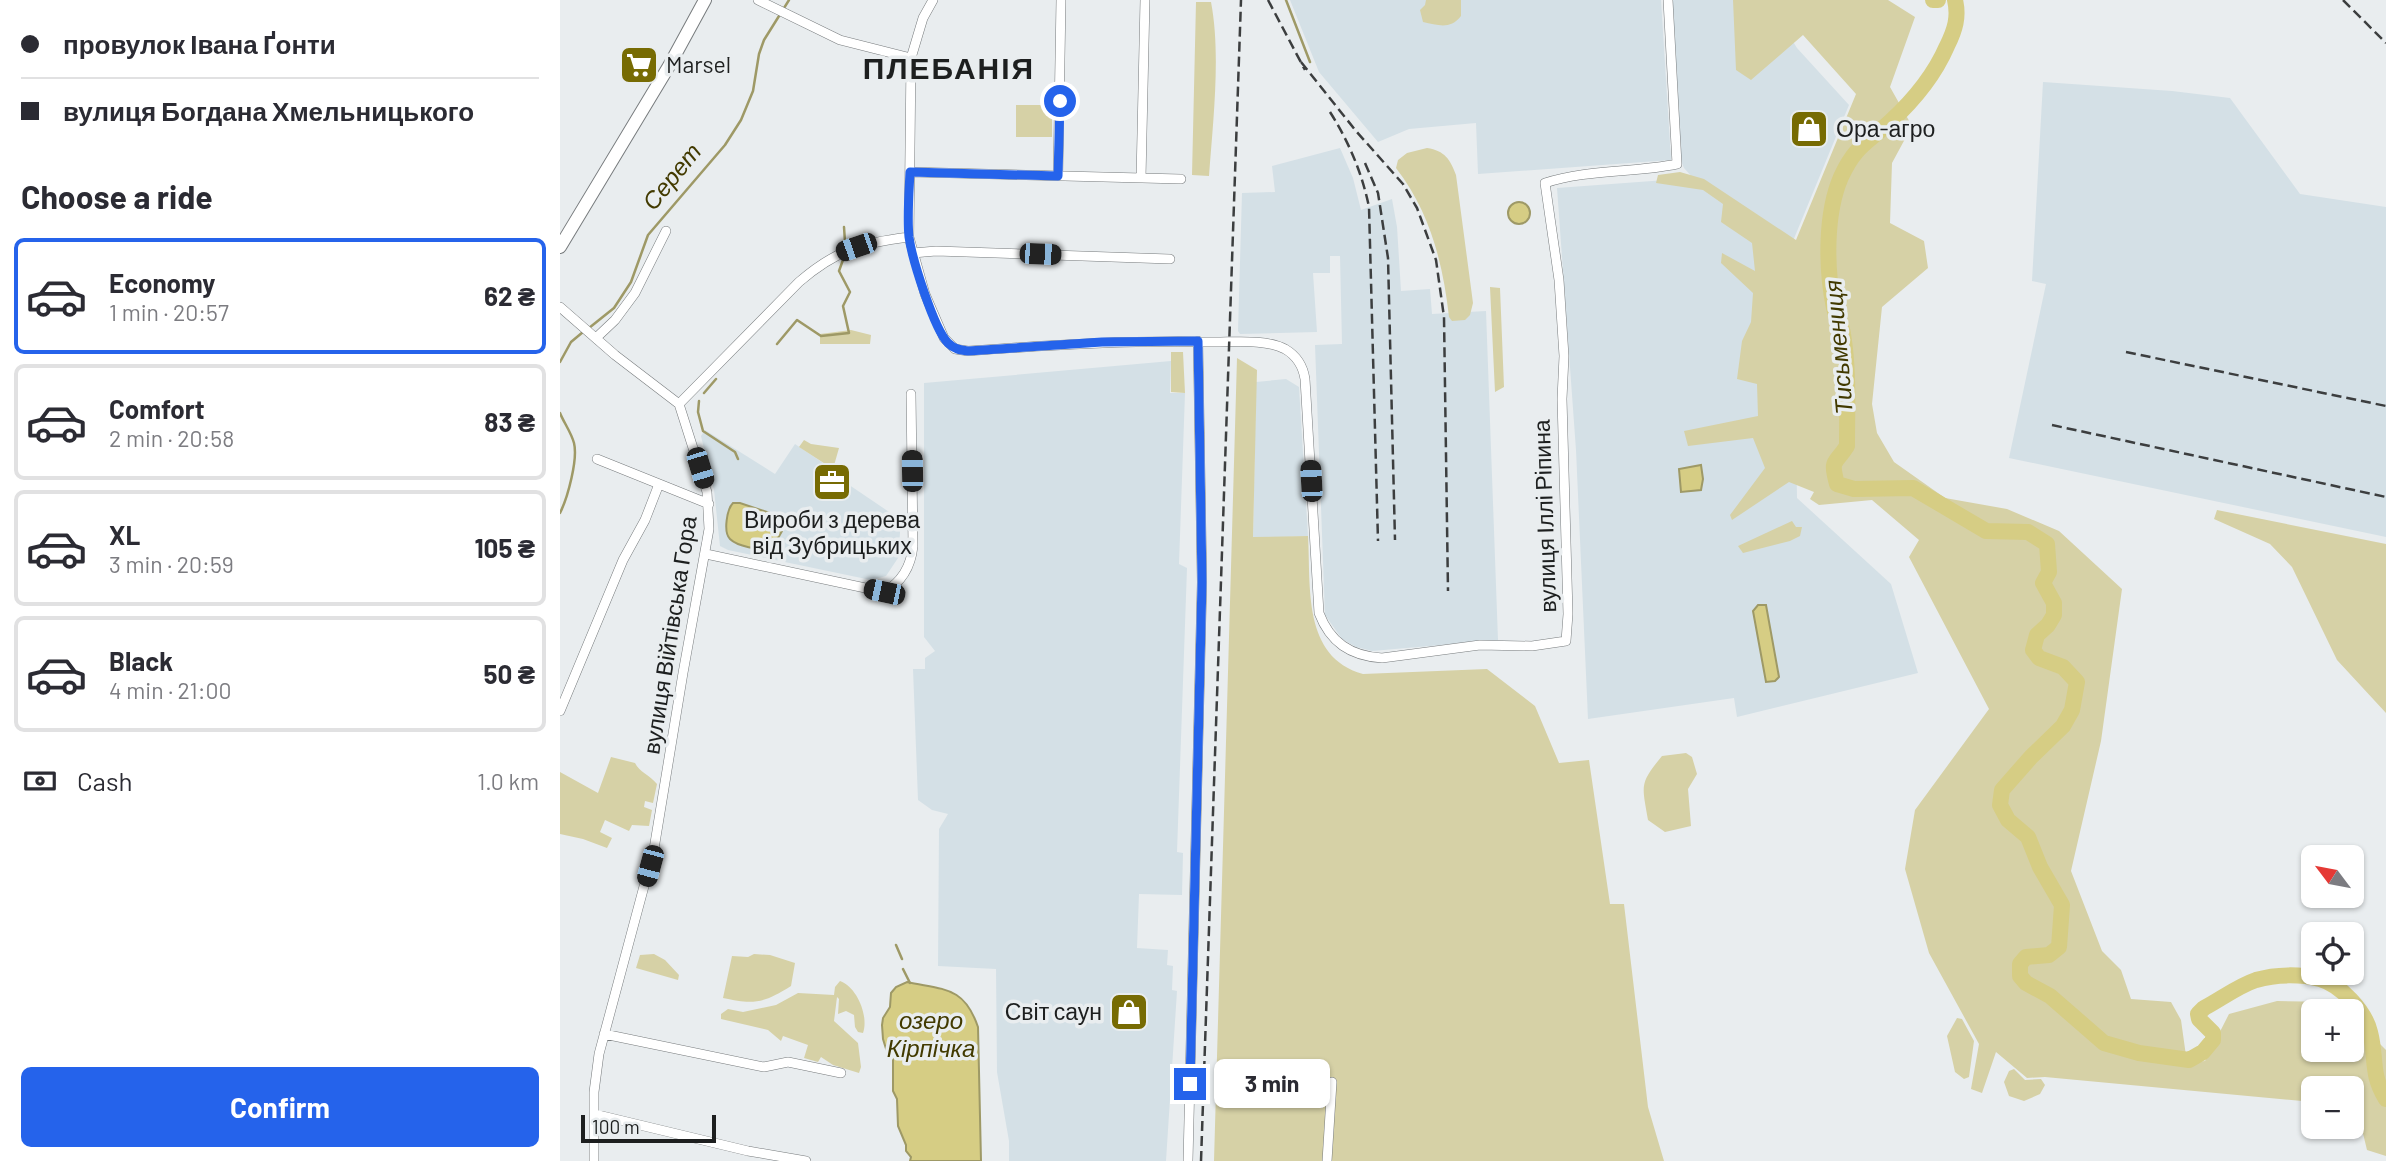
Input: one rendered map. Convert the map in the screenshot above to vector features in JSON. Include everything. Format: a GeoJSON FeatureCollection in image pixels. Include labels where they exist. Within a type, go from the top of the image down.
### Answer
{"type":"FeatureCollection","features":[{"type":"Feature","properties":{"kind":"main road"},"geometry":{"type":"LineString","coordinates":[[560,247],[663,78],[705,0]]}},
{"type":"Feature","properties":{"kind":"street"},"geometry":{"type":"LineString","coordinates":[[758,0],[840,40],[911,58]]}},
{"type":"Feature","properties":{"kind":"street"},"geometry":{"type":"LineString","coordinates":[[933,0],[923,18],[911,58],[909,237],[913,253],[936,251],[1170,259]]}},
{"type":"Feature","properties":{"kind":"street"},"geometry":{"type":"LineString","coordinates":[[1058,176],[1061,0]]}},
{"type":"Feature","properties":{"kind":"street"},"geometry":{"type":"LineString","coordinates":[[1141,178],[1145,0]]}},
{"type":"Feature","properties":{"kind":"street","name":"вулиця Іллі Ріпина"},"geometry":{"type":"LineString","coordinates":[[913,253],[925,295],[939,329],[949,345],[956,349],[968,351],[1102,342],[1198,341],[1273,345],[1285,349],[1299,361],[1303,368],[1319,613],[1328,633],[1346,649],[1369,657],[1382,658],[1479,645],[1532,646],[1566,641],[1568,614],[1562,399],[1564,356],[1559,280],[1545,183],[1677,164],[1668,0]]}},
{"type":"Feature","properties":{"kind":"street"},"geometry":{"type":"LineString","coordinates":[[910,172],[1181,179]]}},
{"type":"Feature","properties":{"kind":"street"},"geometry":{"type":"LineString","coordinates":[[593,335],[615,320],[635,293],[666,231]]}},
{"type":"Feature","properties":{"kind":"street"},"geometry":{"type":"LineString","coordinates":[[560,307],[631,368],[679,404],[799,282],[829,258],[878,241],[909,237]]}},
{"type":"Feature","properties":{"kind":"street"},"geometry":{"type":"LineString","coordinates":[[1188,1161],[1202,582],[1198,341]]}},
{"type":"Feature","properties":{"kind":"street"},"geometry":{"type":"LineString","coordinates":[[706,554],[884,592],[891,588],[907,570],[912,554],[911,394]]}},
{"type":"Feature","properties":{"kind":"street","name":"вулиця Війтівська Гора"},"geometry":{"type":"LineString","coordinates":[[594,1161],[596,1070],[654,849],[706,554],[709,504],[679,404]]}},
{"type":"Feature","properties":{"kind":"street"},"geometry":{"type":"LineString","coordinates":[[597,459],[709,504]]}},
{"type":"Feature","properties":{"kind":"street"},"geometry":{"type":"LineString","coordinates":[[560,711],[623,560],[645,520],[659,484]]}},
{"type":"Feature","properties":{"kind":"street"},"geometry":{"type":"LineString","coordinates":[[604,1034],[764,1067],[788,1062],[841,1073]]}},
{"type":"Feature","properties":{"kind":"street"},"geometry":{"type":"LineString","coordinates":[[1327,1161],[1332,1082]]}},
{"type":"Feature","properties":{"kind":"street"},"geometry":{"type":"LineString","coordinates":[[594,1114],[748,1151],[806,1161]]}},
{"type":"Feature","properties":{"kind":"shaded area"},"geometry":{"type":"Polygon","coordinates":[[[1290,0],[1661,0],[1671,160],[1478,174],[1476,123],[1409,129],[1378,142],[1319,72],[1290,0]]]}},
{"type":"Feature","properties":{"kind":"shaded area"},"geometry":{"type":"Polygon","coordinates":[[[1426,0],[1461,0],[1461,16],[1448,25],[1423,22],[1420,10],[1426,0]]]}},
{"type":"Feature","properties":{"kind":"shaded area"},"geometry":{"type":"Polygon","coordinates":[[[1672,0],[1767,0],[1797,48],[1849,105],[1793,241],[1797,498],[1891,584],[1918,673],[1737,717],[1734,698],[1588,719],[1576,450],[1557,188],[1693,178],[1684,168],[1679,156],[1672,0]]]}},
{"type":"Feature","properties":{"kind":"shaded area"},"geometry":{"type":"Polygon","coordinates":[[[1733,0],[1888,0],[1915,17],[1890,87],[1912,126],[1892,163],[1890,223],[1924,241],[1928,268],[1882,307],[1872,404],[1877,433],[1894,462],[1945,498],[2007,509],[2059,531],[2122,589],[2101,741],[2071,871],[2102,951],[2121,970],[2131,999],[2171,1002],[2181,1020],[2187,1063],[2205,1061],[2229,1014],[2277,1001],[2301,1001],[2301,1062],[2364,1062],[2364,1028],[2386,1050],[2386,1156],[2367,1150],[2364,1138],[2364,1076],[2301,1076],[2301,1101],[2045,1077],[2027,1078],[1996,1052],[1982,1093],[1971,1089],[1979,1044],[1929,953],[1905,869],[1915,810],[1989,709],[1909,557],[1919,540],[1872,500],[1819,505],[1810,499],[1814,492],[1789,482],[1732,520],[1730,515],[1765,468],[1753,438],[1688,446],[1684,431],[1758,416],[1757,384],[1737,379],[1742,341],[1751,322],[1753,293],[1721,263],[1722,253],[1755,271],[1752,243],[1721,222],[1723,204],[1703,190],[1656,183],[1658,175],[1680,172],[1704,179],[1796,240],[1856,94],[1803,35],[1751,80],[1736,70],[1733,0]]]}},
{"type":"Feature","properties":{"kind":"shaded area"},"geometry":{"type":"Polygon","coordinates":[[[1196,2],[1211,2],[1214,22],[1215,88],[1209,176],[1192,175],[1196,2]]]}},
{"type":"Feature","properties":{"kind":"shaded area"},"geometry":{"type":"Polygon","coordinates":[[[2043,82],[2230,98],[2300,194],[2386,207],[2386,537],[2009,458],[2046,284],[2032,281],[2043,82]]]}},
{"type":"Feature","properties":{"kind":"shaded area"},"geometry":{"type":"Polygon","coordinates":[[[1016,105],[1052,105],[1052,137],[1016,137],[1016,105]]]}},
{"type":"Feature","properties":{"kind":"shaded area"},"geometry":{"type":"Polygon","coordinates":[[[1340,148],[1353,178],[1361,210],[1392,199],[1397,227],[1401,291],[1430,289],[1432,314],[1486,311],[1498,640],[1372,651],[1356,647],[1342,639],[1325,615],[1315,345],[1342,344],[1340,256],[1330,256],[1330,273],[1313,273],[1317,332],[1240,334],[1242,193],[1275,192],[1272,166],[1340,148]]]}},
{"type":"Feature","properties":{"kind":"shaded area"},"geometry":{"type":"Polygon","coordinates":[[[1427,148],[1446,157],[1456,175],[1473,303],[1470,315],[1465,320],[1452,321],[1449,317],[1443,277],[1433,239],[1418,202],[1396,168],[1398,160],[1407,153],[1427,148]]]}},
{"type":"Feature","properties":{"kind":"shaded area"},"geometry":{"type":"Polygon","coordinates":[[[1490,287],[1500,288],[1504,387],[1495,392],[1490,287]]]}},
{"type":"Feature","properties":{"kind":"shaded area"},"geometry":{"type":"Polygon","coordinates":[[[851,330],[871,335],[870,344],[820,344],[820,334],[851,330]]]}},
{"type":"Feature","properties":{"kind":"shaded area"},"geometry":{"type":"Polygon","coordinates":[[[1171,352],[1183,352],[1185,393],[1171,392],[1171,352]]]}},
{"type":"Feature","properties":{"kind":"shaded area"},"geometry":{"type":"Polygon","coordinates":[[[1237,358],[1257,370],[1253,537],[1308,536],[1314,617],[1329,652],[1343,665],[1363,674],[1487,669],[1535,706],[1559,763],[1589,760],[1610,904],[1624,904],[1648,1107],[1664,1161],[1214,1161],[1237,358]],[[1267,1075],[1266,1106],[1323,1108],[1324,1077],[1267,1075]]]}},
{"type":"Feature","properties":{"kind":"shaded area"},"geometry":{"type":"Polygon","coordinates":[[[1171,361],[1170,393],[1185,393],[1179,564],[1187,568],[1177,852],[1183,853],[1182,895],[1139,894],[1137,948],[1168,950],[1167,965],[1173,966],[1172,990],[1177,991],[1166,1161],[1009,1161],[1009,1141],[997,1072],[996,969],[938,966],[939,829],[948,814],[932,810],[918,800],[913,669],[925,669],[925,658],[935,651],[924,637],[924,383],[1171,361]]]}},
{"type":"Feature","properties":{"kind":"shaded area"},"geometry":{"type":"Polygon","coordinates":[[[1286,379],[1299,387],[1308,536],[1253,538],[1256,382],[1286,379]]]}},
{"type":"Feature","properties":{"kind":"shaded area"},"geometry":{"type":"Polygon","coordinates":[[[705,430],[775,474],[795,444],[835,471],[833,474],[901,520],[898,558],[886,576],[871,580],[728,550],[720,546],[714,490],[701,436],[705,430]]]}},
{"type":"Feature","properties":{"kind":"shaded area"},"geometry":{"type":"Polygon","coordinates":[[[804,440],[811,444],[839,448],[833,469],[799,447],[804,440]]]}},
{"type":"Feature","properties":{"kind":"shaded area"},"geometry":{"type":"Polygon","coordinates":[[[2217,510],[2386,544],[2386,713],[2337,660],[2292,567],[2270,544],[2214,519],[2217,510]]]}},
{"type":"Feature","properties":{"kind":"shaded area"},"geometry":{"type":"Polygon","coordinates":[[[1792,521],[1796,527],[1802,527],[1800,536],[1790,541],[1743,553],[1738,546],[1792,521]]]}},
{"type":"Feature","properties":{"kind":"shaded area"},"geometry":{"type":"Polygon","coordinates":[[[1686,753],[1692,757],[1697,774],[1688,789],[1691,826],[1665,832],[1648,820],[1644,785],[1662,756],[1686,753]]]}},
{"type":"Feature","properties":{"kind":"shaded area"},"geometry":{"type":"Polygon","coordinates":[[[611,757],[635,763],[657,784],[653,803],[645,801],[644,807],[652,810],[649,826],[632,825],[629,831],[605,820],[600,832],[612,838],[607,848],[560,834],[560,772],[598,793],[611,757]]]}},
{"type":"Feature","properties":{"kind":"shaded area"},"geometry":{"type":"Polygon","coordinates":[[[654,954],[665,960],[679,975],[678,980],[636,968],[640,955],[654,954]]]}},
{"type":"Feature","properties":{"kind":"shaded area"},"geometry":{"type":"Polygon","coordinates":[[[754,954],[770,955],[795,963],[791,986],[758,1001],[723,998],[732,956],[748,957],[754,954]]]}},
{"type":"Feature","properties":{"kind":"shaded area"},"geometry":{"type":"Polygon","coordinates":[[[840,981],[852,989],[863,1011],[863,1033],[858,1032],[855,1027],[854,1015],[846,1011],[838,1014],[837,997],[834,1021],[858,1043],[861,1067],[859,1073],[833,1065],[821,1057],[818,1062],[804,1058],[808,1045],[783,1036],[781,1041],[768,1030],[721,1019],[721,1014],[728,1009],[743,1012],[776,1005],[798,993],[834,995],[835,987],[840,981]]]}},
{"type":"Feature","properties":{"kind":"shaded area"},"geometry":{"type":"Polygon","coordinates":[[[1957,1018],[1962,1019],[1974,1041],[1969,1077],[1964,1079],[1955,1072],[1947,1036],[1957,1018]]]}},
{"type":"Feature","properties":{"kind":"shaded area"},"geometry":{"type":"Polygon","coordinates":[[[2014,1069],[2025,1080],[2041,1079],[2045,1085],[2040,1094],[2024,1101],[2009,1096],[2004,1082],[2009,1071],[2014,1069]]]}},
{"type":"Feature","properties":{"kind":"water"},"geometry":{"type":"Polygon","coordinates":[[[1519,202],[1529,209],[1530,213],[1523,223],[1519,224],[1509,217],[1508,213],[1515,203],[1519,202]]]}},
{"type":"Feature","properties":{"kind":"water"},"geometry":{"type":"Polygon","coordinates":[[[1701,465],[1701,490],[1681,492],[1679,469],[1701,465]]]}},
{"type":"Feature","properties":{"kind":"water"},"geometry":{"type":"Polygon","coordinates":[[[733,503],[776,515],[782,531],[773,545],[764,549],[754,548],[730,539],[727,521],[733,503]]]}},
{"type":"Feature","properties":{"kind":"water"},"geometry":{"type":"Polygon","coordinates":[[[1758,605],[1766,605],[1779,677],[1775,681],[1766,682],[1753,611],[1758,605]]]}},
{"type":"Feature","properties":{"kind":"water","name":"озеро Кірпічка"},"geometry":{"type":"Polygon","coordinates":[[[907,982],[942,989],[959,997],[966,1004],[978,1027],[981,1161],[910,1161],[911,1157],[906,1151],[898,1126],[897,1099],[893,1091],[893,1059],[887,1052],[882,1025],[890,1007],[891,993],[896,987],[907,982]]]}},
{"type":"Feature","properties":{"kind":"waterway","name":"Серет"},"geometry":{"type":"LineString","coordinates":[[589,328],[614,308],[631,282],[648,235],[725,145],[741,120],[753,91],[764,40],[789,0]]}},
{"type":"Feature","properties":{"kind":"waterway"},"geometry":{"type":"LineString","coordinates":[[1286,0],[1310,62]]}},
{"type":"Feature","properties":{"kind":"waterway","name":"Тисьмениця"},"geometry":{"type":"LineString","coordinates":[[1933,0],[1938,0]]}},
{"type":"Feature","properties":{"kind":"waterway","name":"Тисьмениця"},"geometry":{"type":"LineString","coordinates":[[1955,0],[1957,12],[1954,29],[1936,67],[1907,105],[1857,152],[1846,167],[1836,192],[1830,224],[1828,259],[1834,308],[1845,348],[1847,446],[1835,462],[1834,470],[1837,484],[1854,489],[1913,488],[1986,531],[2028,532],[2047,544],[2049,572],[2043,583],[2054,603],[2054,615],[2037,635],[2033,650],[2039,658],[2063,667],[2077,682],[2072,710],[2063,726],[2002,790],[2000,805],[2008,820],[2028,837],[2040,867],[2062,905],[2059,947],[2049,955],[2026,957],[2020,964],[2020,976],[2026,983],[2050,996],[2104,1043],[2139,1053],[2189,1060],[2203,1052],[2213,1040],[2213,1033],[2199,1019],[2198,1014],[2204,1008],[2256,980],[2288,975],[2320,979],[2344,993],[2363,1016],[2370,1032],[2378,1081],[2386,1099]]}},
{"type":"Feature","properties":{"kind":"waterway"},"geometry":{"type":"LineString","coordinates":[[844,227],[845,242]]}},
{"type":"Feature","properties":{"kind":"waterway"},"geometry":{"type":"LineString","coordinates":[[777,344],[797,320],[821,336],[849,333],[843,306],[850,292],[839,271],[844,257]]}},
{"type":"Feature","properties":{"kind":"waterway","name":"Серет"},"geometry":{"type":"LineString","coordinates":[[560,362],[571,342],[583,332]]}},
{"type":"Feature","properties":{"kind":"waterway"},"geometry":{"type":"LineString","coordinates":[[704,393],[716,379]]}},
{"type":"Feature","properties":{"kind":"waterway"},"geometry":{"type":"LineString","coordinates":[[699,401],[698,412],[703,431],[735,452],[738,459]]}},
{"type":"Feature","properties":{"kind":"waterway","name":"Серет"},"geometry":{"type":"LineString","coordinates":[[560,413],[573,439],[575,450],[572,478],[560,513]]}},
{"type":"Feature","properties":{"kind":"waterway"},"geometry":{"type":"LineString","coordinates":[[896,945],[902,959]]}},
{"type":"Feature","properties":{"kind":"waterway"},"geometry":{"type":"LineString","coordinates":[[903,969],[910,983]]}},
{"type":"Feature","properties":{"kind":"railway"},"geometry":{"type":"LineString","coordinates":[[1201,1161],[1241,0]]}},
{"type":"Feature","properties":{"kind":"railway"},"geometry":{"type":"LineString","coordinates":[[1268,0],[1305,70]]}},
{"type":"Feature","properties":{"kind":"railway"},"geometry":{"type":"LineString","coordinates":[[2343,0],[2386,43]]}},
{"type":"Feature","properties":{"kind":"railway"},"geometry":{"type":"LineString","coordinates":[[1301,62],[1403,184],[1417,208],[1436,260],[1444,317],[1448,591]]}},
{"type":"Feature","properties":{"kind":"railway"},"geometry":{"type":"LineString","coordinates":[[1330,112],[1354,158],[1369,207],[1378,541]]}},
{"type":"Feature","properties":{"kind":"railway"},"geometry":{"type":"LineString","coordinates":[[1365,163],[1378,193],[1388,258],[1395,540]]}},
{"type":"Feature","properties":{"kind":"railway"},"geometry":{"type":"LineString","coordinates":[[2126,352],[2386,406]]}},
{"type":"Feature","properties":{"kind":"railway"},"geometry":{"type":"LineString","coordinates":[[2052,425],[2386,497]]}},
{"type":"Feature","properties":{"kind":"place","name":"Marsel"},"geometry":{"type":"Point","coordinates":[639,65]}},
{"type":"Feature","properties":{"kind":"place","name":"Ора-агро"},"geometry":{"type":"Point","coordinates":[1809,129]}},
{"type":"Feature","properties":{"kind":"place","name":"Вироби з дерева від Зубрицьких"},"geometry":{"type":"Point","coordinates":[832,482]}},
{"type":"Feature","properties":{"kind":"place","name":"Світ саун"},"geometry":{"type":"Point","coordinates":[1129,1012]}},
{"type":"Feature","properties":{"kind":"district","name":"ПЛЕБАНІЯ"},"geometry":{"type":"Point","coordinates":[949,69]}},
{"type":"Feature","properties":{"kind":"route"},"geometry":{"type":"LineString","coordinates":[[1060,101],[1058,176],[910,172],[909,237],[925,295],[939,329],[949,345],[956,349],[968,351],[1102,342],[1198,341],[1202,582],[1190,1084]]}}]}
